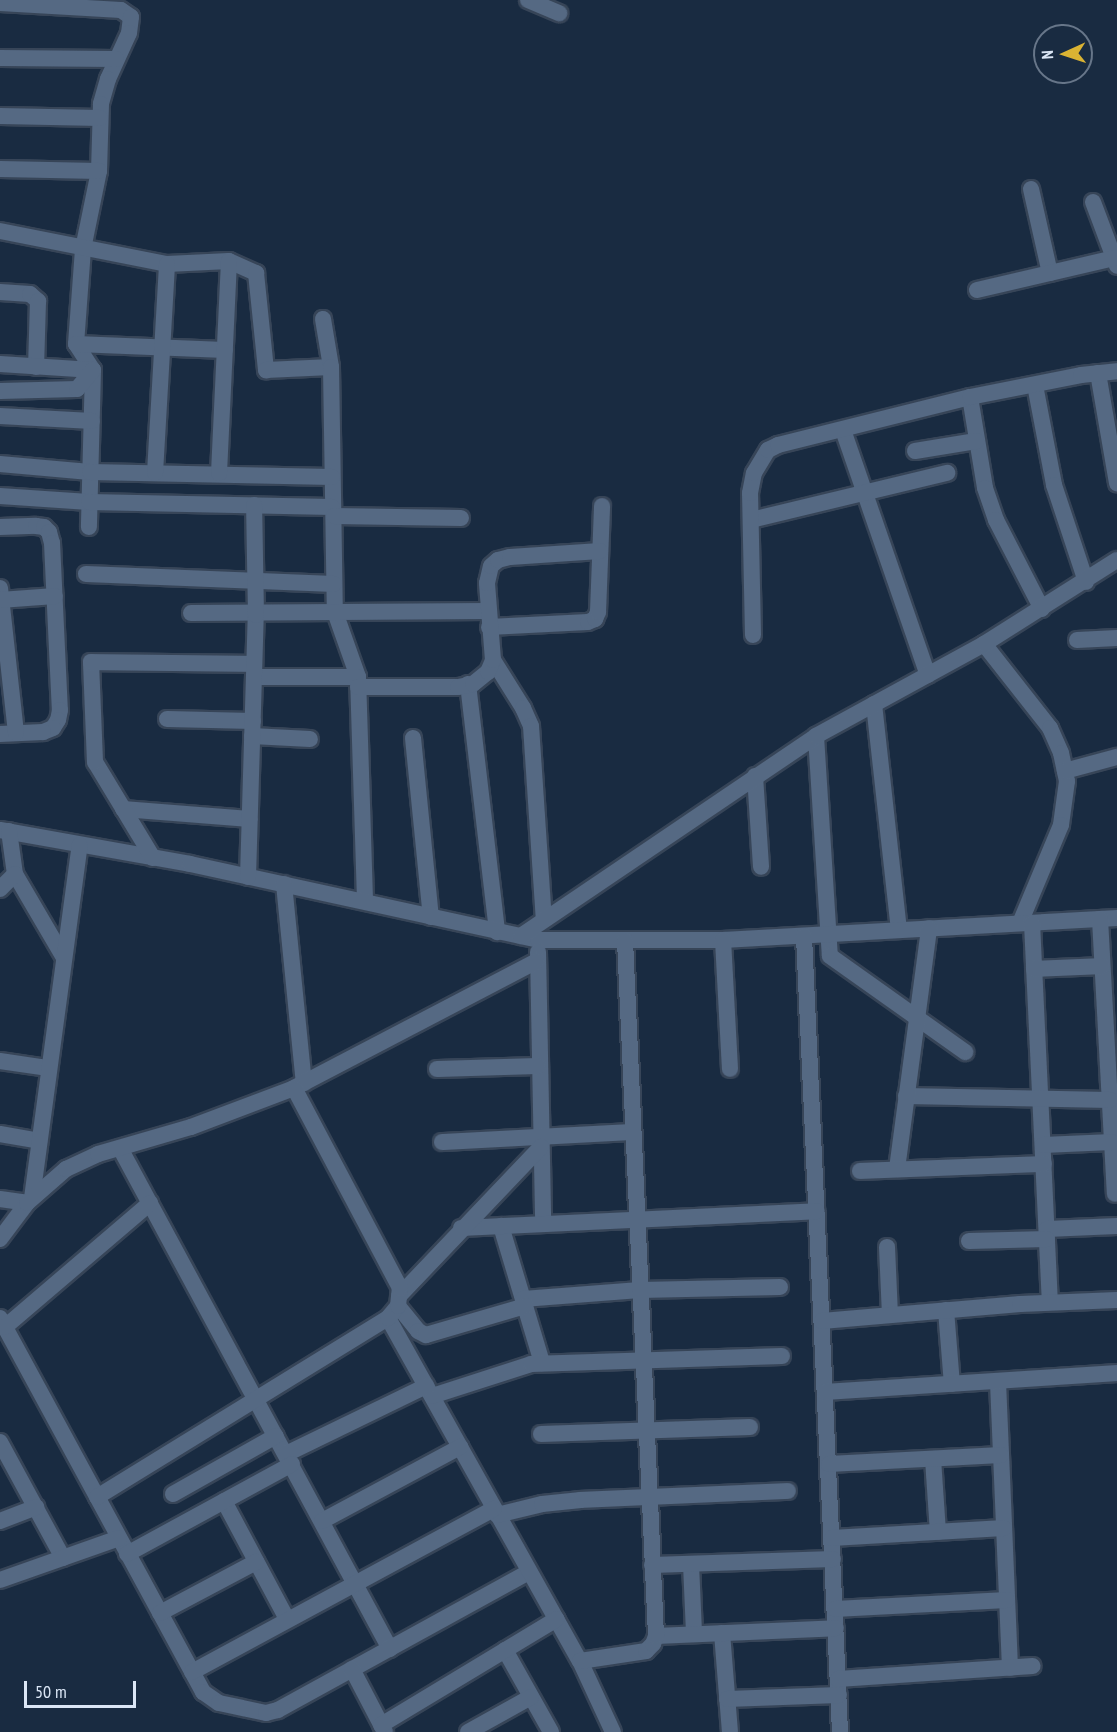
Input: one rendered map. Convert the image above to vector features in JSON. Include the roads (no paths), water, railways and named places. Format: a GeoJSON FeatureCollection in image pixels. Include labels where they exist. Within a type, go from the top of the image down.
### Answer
{"type":"FeatureCollection","features":[{"type":"Feature","properties":{"kind":"street"},"geometry":{"type":"LineString","coordinates":[[528,0],[558,13]]}},
{"type":"Feature","properties":{"kind":"street"},"geometry":{"type":"LineString","coordinates":[[0,3],[121,10],[129,6],[132,24],[116,60],[101,104],[99,171],[83,249],[76,344],[93,370],[89,527]]}},
{"type":"Feature","properties":{"kind":"street"},"geometry":{"type":"LineString","coordinates":[[0,58],[116,60]]}},
{"type":"Feature","properties":{"kind":"street"},"geometry":{"type":"LineString","coordinates":[[0,116],[100,118]]}},
{"type":"Feature","properties":{"kind":"street"},"geometry":{"type":"LineString","coordinates":[[0,169],[99,171]]}},
{"type":"Feature","properties":{"kind":"street"},"geometry":{"type":"LineString","coordinates":[[1031,189],[1050,273]]}},
{"type":"Feature","properties":{"kind":"street"},"geometry":{"type":"LineString","coordinates":[[977,290],[1050,273],[1116,262],[1093,202]]}},
{"type":"Feature","properties":{"kind":"street"},"geometry":{"type":"LineString","coordinates":[[0,231],[167,264],[229,261],[256,273],[266,370],[331,367]]}},
{"type":"Feature","properties":{"kind":"street"},"geometry":{"type":"LineString","coordinates":[[219,473],[229,261]]}},
{"type":"Feature","properties":{"kind":"street"},"geometry":{"type":"LineString","coordinates":[[155,473],[167,264]]}},
{"type":"Feature","properties":{"kind":"street"},"geometry":{"type":"LineString","coordinates":[[0,292],[35,296],[38,302],[36,367]]}},
{"type":"Feature","properties":{"kind":"street"},"geometry":{"type":"LineString","coordinates":[[323,319],[331,367],[335,612],[358,682],[365,901]]}},
{"type":"Feature","properties":{"kind":"street"},"geometry":{"type":"LineString","coordinates":[[76,344],[225,350]]}},
{"type":"Feature","properties":{"kind":"street"},"geometry":{"type":"LineString","coordinates":[[0,364],[93,370]]}},
{"type":"Feature","properties":{"kind":"street"},"geometry":{"type":"LineString","coordinates":[[0,391],[78,389],[93,370]]}},
{"type":"Feature","properties":{"kind":"street"},"geometry":{"type":"LineString","coordinates":[[753,635],[750,493],[754,473],[768,450],[970,397],[1117,371]]}},
{"type":"Feature","properties":{"kind":"street"},"geometry":{"type":"LineString","coordinates":[[1098,373],[1117,483]]}},
{"type":"Feature","properties":{"kind":"street"},"geometry":{"type":"LineString","coordinates":[[1035,385],[1054,484],[1086,582]]}},
{"type":"Feature","properties":{"kind":"street"},"geometry":{"type":"LineString","coordinates":[[970,397],[985,488],[996,520],[1042,609]]}},
{"type":"Feature","properties":{"kind":"street"},"geometry":{"type":"LineString","coordinates":[[0,416],[92,421]]}},
{"type":"Feature","properties":{"kind":"street"},"geometry":{"type":"LineString","coordinates":[[843,430],[928,675]]}},
{"type":"Feature","properties":{"kind":"street"},"geometry":{"type":"LineString","coordinates":[[915,452],[976,441]]}},
{"type":"Feature","properties":{"kind":"street"},"geometry":{"type":"LineString","coordinates":[[0,464],[90,472],[332,477]]}},
{"type":"Feature","properties":{"kind":"street"},"geometry":{"type":"LineString","coordinates":[[751,520],[947,473]]}},
{"type":"Feature","properties":{"kind":"street"},"geometry":{"type":"LineString","coordinates":[[0,496],[89,502],[254,505],[333,512],[461,518]]}},
{"type":"Feature","properties":{"kind":"street"},"geometry":{"type":"LineString","coordinates":[[248,876],[256,615],[254,505]]}},
{"type":"Feature","properties":{"kind":"street"},"geometry":{"type":"LineString","coordinates":[[191,613],[256,615],[335,612],[588,622],[595,620],[598,612],[602,506]]}},
{"type":"Feature","properties":{"kind":"street"},"geometry":{"type":"LineString","coordinates":[[0,527],[36,526],[44,527],[49,532],[52,543],[55,596],[58,720],[53,728],[44,732],[8,733],[0,596],[55,596]]}},
{"type":"Feature","properties":{"kind":"street"},"geometry":{"type":"LineString","coordinates":[[544,921],[531,726],[523,708],[493,660],[487,584],[491,566],[498,560],[510,557],[600,551]]}},
{"type":"Feature","properties":{"kind":"street"},"geometry":{"type":"LineString","coordinates":[[521,936],[816,736],[984,644],[1086,582],[1117,560]]}},
{"type":"Feature","properties":{"kind":"street"},"geometry":{"type":"LineString","coordinates":[[86,574],[334,584]]}},
{"type":"Feature","properties":{"kind":"street"},"geometry":{"type":"LineString","coordinates":[[1077,640],[1117,638]]}},
{"type":"Feature","properties":{"kind":"street"},"geometry":{"type":"LineString","coordinates":[[984,644],[1050,728],[1067,781],[1061,825],[1026,923],[1034,969],[1050,1302]]}},
{"type":"Feature","properties":{"kind":"street"},"geometry":{"type":"LineString","coordinates":[[153,858],[95,762],[91,662],[254,671],[358,682],[468,684],[488,672],[493,660]]}},
{"type":"Feature","properties":{"kind":"street"},"geometry":{"type":"LineString","coordinates":[[468,684],[497,932]]}},
{"type":"Feature","properties":{"kind":"street"},"geometry":{"type":"LineString","coordinates":[[874,704],[899,930]]}},
{"type":"Feature","properties":{"kind":"street"},"geometry":{"type":"LineString","coordinates":[[167,719],[252,729],[310,739]]}},
{"type":"Feature","properties":{"kind":"street"},"geometry":{"type":"LineString","coordinates":[[816,736],[830,956],[965,1052]]}},
{"type":"Feature","properties":{"kind":"street"},"geometry":{"type":"LineString","coordinates":[[413,738],[431,917]]}},
{"type":"Feature","properties":{"kind":"street"},"geometry":{"type":"LineString","coordinates":[[1065,771],[1117,757]]}},
{"type":"Feature","properties":{"kind":"street"},"geometry":{"type":"LineString","coordinates":[[755,776],[762,867]]}},
{"type":"Feature","properties":{"kind":"street"},"geometry":{"type":"LineString","coordinates":[[123,809],[250,819]]}},
{"type":"Feature","properties":{"kind":"street"},"geometry":{"type":"LineString","coordinates":[[64,958],[15,873],[5,831],[248,876],[538,940],[723,940],[1117,918]]}},
{"type":"Feature","properties":{"kind":"street"},"geometry":{"type":"LineString","coordinates":[[29,1200],[80,845]]}},
{"type":"Feature","properties":{"kind":"street"},"geometry":{"type":"LineString","coordinates":[[0,889],[15,873]]}},
{"type":"Feature","properties":{"kind":"street"},"geometry":{"type":"LineString","coordinates":[[284,884],[299,1086],[400,1288],[395,1307],[429,1391],[580,1661],[613,1732]]}},
{"type":"Feature","properties":{"kind":"street"},"geometry":{"type":"LineString","coordinates":[[1100,919],[1115,1194]]}},
{"type":"Feature","properties":{"kind":"street"},"geometry":{"type":"LineString","coordinates":[[897,1169],[929,928]]}},
{"type":"Feature","properties":{"kind":"street"},"geometry":{"type":"LineString","coordinates":[[804,936],[840,1732]]}},
{"type":"Feature","properties":{"kind":"street"},"geometry":{"type":"LineString","coordinates":[[538,940],[538,1066],[543,1224]]}},
{"type":"Feature","properties":{"kind":"street"},"geometry":{"type":"LineString","coordinates":[[723,940],[730,1069]]}},
{"type":"Feature","properties":{"kind":"street"},"geometry":{"type":"LineString","coordinates":[[580,1661],[646,1651],[653,1644],[656,1636],[625,941]]}},
{"type":"Feature","properties":{"kind":"street"},"geometry":{"type":"LineString","coordinates":[[1,1236],[29,1200],[66,1169],[120,1148],[191,1127],[299,1086],[537,961]]}},
{"type":"Feature","properties":{"kind":"street"},"geometry":{"type":"LineString","coordinates":[[1034,969],[1102,966]]}},
{"type":"Feature","properties":{"kind":"street"},"geometry":{"type":"LineString","coordinates":[[0,1061],[48,1068]]}},
{"type":"Feature","properties":{"kind":"street"},"geometry":{"type":"LineString","coordinates":[[437,1069],[538,1066]]}},
{"type":"Feature","properties":{"kind":"street"},"geometry":{"type":"LineString","coordinates":[[906,1096],[1110,1100]]}},
{"type":"Feature","properties":{"kind":"street"},"geometry":{"type":"LineString","coordinates":[[442,1142],[540,1142],[633,1132]]}},
{"type":"Feature","properties":{"kind":"street"},"geometry":{"type":"LineString","coordinates":[[0,1134],[39,1141]]}},
{"type":"Feature","properties":{"kind":"street"},"geometry":{"type":"LineString","coordinates":[[97,1497],[257,1399],[395,1307],[461,1228],[540,1142]]}},
{"type":"Feature","properties":{"kind":"street"},"geometry":{"type":"LineString","coordinates":[[1043,1145],[1112,1142]]}},
{"type":"Feature","properties":{"kind":"street"},"geometry":{"type":"LineString","coordinates":[[120,1148],[390,1649]]}},
{"type":"Feature","properties":{"kind":"street"},"geometry":{"type":"LineString","coordinates":[[860,1171],[1044,1164]]}},
{"type":"Feature","properties":{"kind":"street"},"geometry":{"type":"LineString","coordinates":[[0,1199],[29,1200]]}},
{"type":"Feature","properties":{"kind":"street"},"geometry":{"type":"LineString","coordinates":[[150,1203],[2,1323],[192,1672],[210,1699],[266,1713],[278,1710],[529,1572]]}},
{"type":"Feature","properties":{"kind":"street"},"geometry":{"type":"LineString","coordinates":[[461,1228],[817,1211]]}},
{"type":"Feature","properties":{"kind":"street"},"geometry":{"type":"LineString","coordinates":[[501,1226],[542,1364]]}},
{"type":"Feature","properties":{"kind":"street"},"geometry":{"type":"LineString","coordinates":[[969,1242],[1117,1226]]}},
{"type":"Feature","properties":{"kind":"street"},"geometry":{"type":"LineString","coordinates":[[887,1247],[890,1315]]}},
{"type":"Feature","properties":{"kind":"street"},"geometry":{"type":"LineString","coordinates":[[395,1307],[418,1331],[426,1335],[524,1303],[640,1290],[780,1287]]}},
{"type":"Feature","properties":{"kind":"street"},"geometry":{"type":"LineString","coordinates":[[822,1321],[1050,1302],[1117,1300]]}},
{"type":"Feature","properties":{"kind":"street"},"geometry":{"type":"LineString","coordinates":[[946,1310],[952,1384]]}},
{"type":"Feature","properties":{"kind":"street"},"geometry":{"type":"LineString","coordinates":[[127,1554],[224,1501],[289,1459],[429,1391],[521,1367],[542,1364],[782,1356]]}},
{"type":"Feature","properties":{"kind":"street"},"geometry":{"type":"LineString","coordinates":[[825,1392],[1117,1374]]}},
{"type":"Feature","properties":{"kind":"street"},"geometry":{"type":"LineString","coordinates":[[998,1382],[1010,1668]]}},
{"type":"Feature","properties":{"kind":"street"},"geometry":{"type":"LineString","coordinates":[[541,1434],[750,1427]]}},
{"type":"Feature","properties":{"kind":"street"},"geometry":{"type":"LineString","coordinates":[[173,1494],[276,1436]]}},
{"type":"Feature","properties":{"kind":"street"},"geometry":{"type":"LineString","coordinates":[[0,1442],[5,1463],[36,1507],[63,1558]]}},
{"type":"Feature","properties":{"kind":"street"},"geometry":{"type":"LineString","coordinates":[[322,1521],[460,1447]]}},
{"type":"Feature","properties":{"kind":"street"},"geometry":{"type":"LineString","coordinates":[[828,1464],[1001,1455]]}},
{"type":"Feature","properties":{"kind":"street"},"geometry":{"type":"LineString","coordinates":[[933,1459],[938,1532]]}},
{"type":"Feature","properties":{"kind":"street"},"geometry":{"type":"LineString","coordinates":[[192,1672],[354,1582],[496,1512],[542,1504],[788,1491]]}},
{"type":"Feature","properties":{"kind":"street"},"geometry":{"type":"LineString","coordinates":[[224,1501],[287,1619]]}},
{"type":"Feature","properties":{"kind":"street"},"geometry":{"type":"LineString","coordinates":[[0,1521],[36,1507]]}},
{"type":"Feature","properties":{"kind":"street"},"geometry":{"type":"LineString","coordinates":[[832,1538],[1004,1528]]}},
{"type":"Feature","properties":{"kind":"street"},"geometry":{"type":"LineString","coordinates":[[0,1580],[119,1538]]}},
{"type":"Feature","properties":{"kind":"street"},"geometry":{"type":"LineString","coordinates":[[652,1565],[833,1559]]}},
{"type":"Feature","properties":{"kind":"street"},"geometry":{"type":"LineString","coordinates":[[160,1613],[256,1562]]}},
{"type":"Feature","properties":{"kind":"street"},"geometry":{"type":"LineString","coordinates":[[691,1564],[694,1634]]}},
{"type":"Feature","properties":{"kind":"street"},"geometry":{"type":"LineString","coordinates":[[835,1609],[1007,1600]]}},
{"type":"Feature","properties":{"kind":"street"},"geometry":{"type":"LineString","coordinates":[[352,1669],[383,1728],[557,1619]]}},
{"type":"Feature","properties":{"kind":"street"},"geometry":{"type":"LineString","coordinates":[[656,1636],[836,1628]]}},
{"type":"Feature","properties":{"kind":"street"},"geometry":{"type":"LineString","coordinates":[[722,1633],[730,1732]]}},
{"type":"Feature","properties":{"kind":"street"},"geometry":{"type":"LineString","coordinates":[[505,1650],[551,1732]]}},
{"type":"Feature","properties":{"kind":"street"},"geometry":{"type":"LineString","coordinates":[[727,1699],[1033,1666]]}},
{"type":"Feature","properties":{"kind":"street"},"geometry":{"type":"LineString","coordinates":[[479,1730],[531,1697]]}}]}
